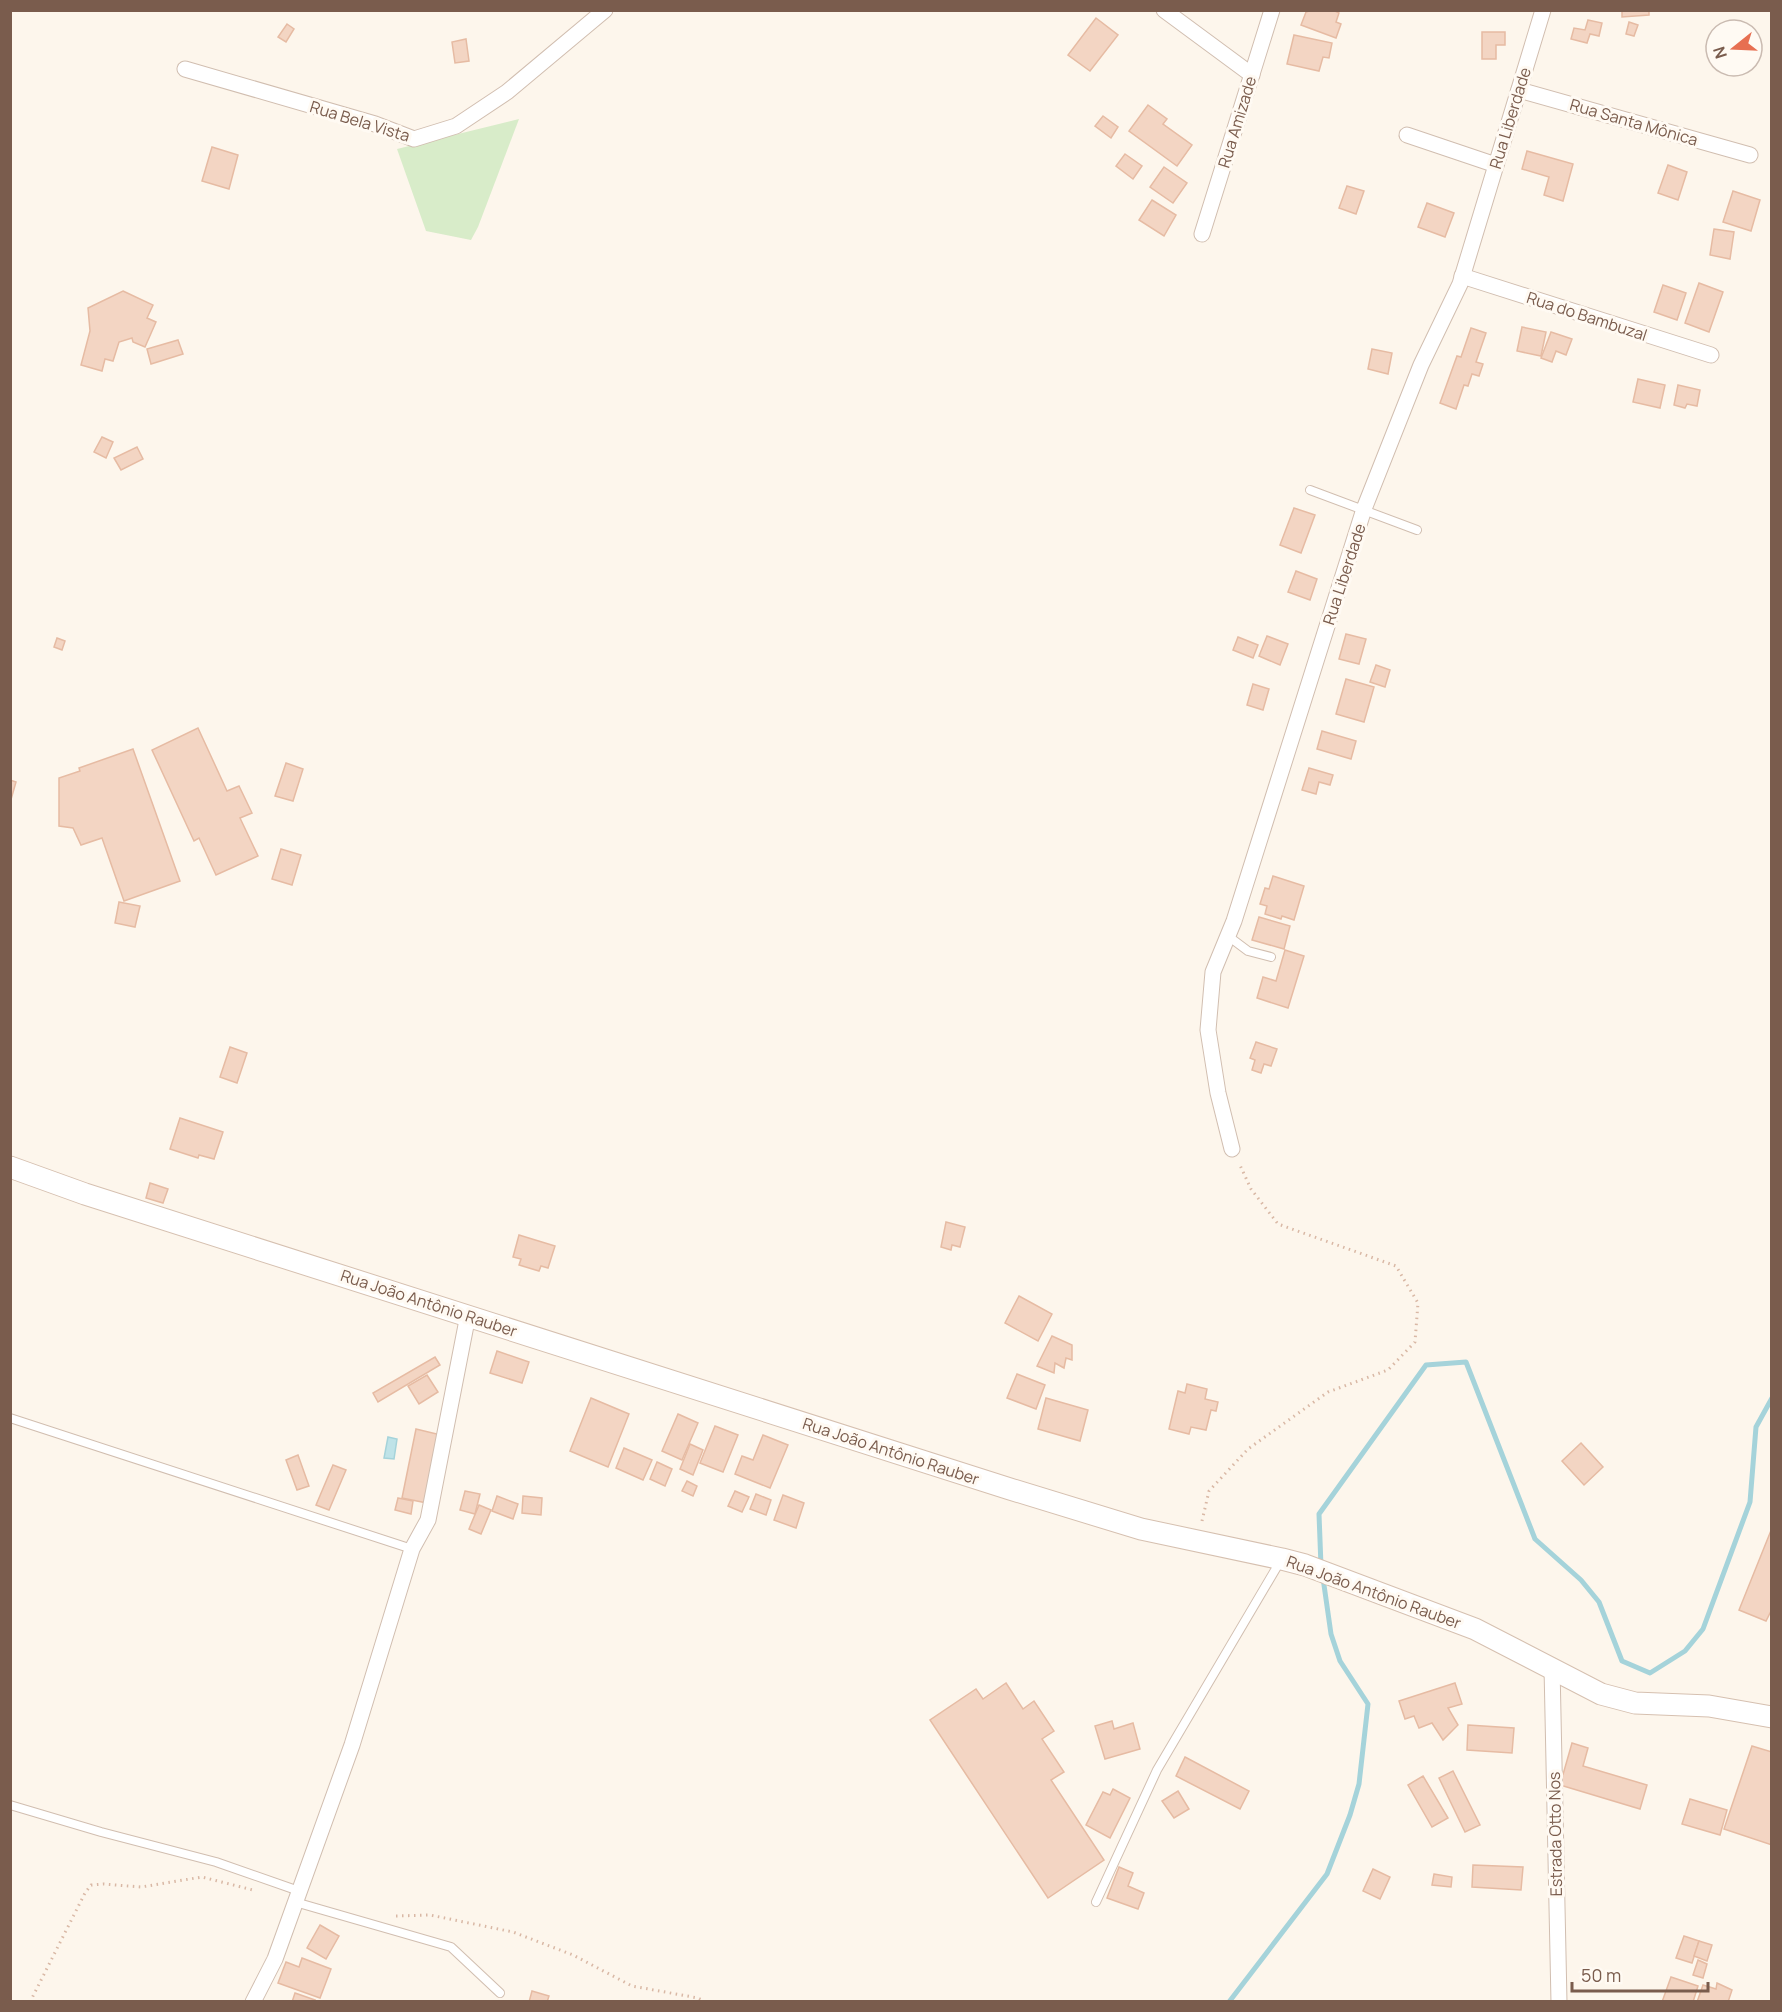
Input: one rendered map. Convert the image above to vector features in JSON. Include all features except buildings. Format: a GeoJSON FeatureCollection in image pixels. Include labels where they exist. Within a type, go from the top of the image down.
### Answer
{"type":"FeatureCollection","features":[{"type":"Feature","properties":{"kind":"street","name":"Rua Bela Vista"},"geometry":{"type":"LineString","coordinates":[[185,69],[375,124],[414,139],[456,126],[507,92],[605,10]]}},
{"type":"Feature","properties":{"kind":"street"},"geometry":{"type":"LineString","coordinates":[[1164,10],[1252,75]]}},
{"type":"Feature","properties":{"kind":"street","name":"Rua Amizade"},"geometry":{"type":"LineString","coordinates":[[1202,234],[1272,10]]}},
{"type":"Feature","properties":{"kind":"street","name":"Rua Liberdade"},"geometry":{"type":"LineString","coordinates":[[1232,1149],[1218,1093],[1208,1030],[1213,972],[1228,936],[1364,509],[1421,365],[1462,276],[1543,10]]}},
{"type":"Feature","properties":{"kind":"street","name":"Rua Santa Mônica"},"geometry":{"type":"LineString","coordinates":[[1519,90],[1750,155]]}},
{"type":"Feature","properties":{"kind":"street"},"geometry":{"type":"LineString","coordinates":[[1407,135],[1496,165]]}},
{"type":"Feature","properties":{"kind":"street","name":"Rua do Bambuzal"},"geometry":{"type":"LineString","coordinates":[[1462,276],[1711,355]]}},
{"type":"Feature","properties":{"kind":"street","name":"Rua João Antônio Rauber"},"geometry":{"type":"LineString","coordinates":[[10,1167],[85,1194],[1020,1492],[1141,1529],[1282,1558],[1305,1565],[1475,1629],[1601,1694],[1635,1703],[1709,1706],[1772,1717]]}},
{"type":"Feature","properties":{"kind":"street"},"geometry":{"type":"LineString","coordinates":[[253,2001],[275,1959],[351,1745],[412,1549],[428,1520],[468,1315]]}},
{"type":"Feature","properties":{"kind":"street","name":"Estrada Otto Nos"},"geometry":{"type":"LineString","coordinates":[[1552,1667],[1559,2001]]}},
{"type":"Feature","properties":{"kind":"lane"},"geometry":{"type":"LineString","coordinates":[[1310,490],[1417,530]]}},
{"type":"Feature","properties":{"kind":"lane"},"geometry":{"type":"LineString","coordinates":[[1228,936],[1248,951],[1270,957]]}},
{"type":"Feature","properties":{"kind":"lane"},"geometry":{"type":"LineString","coordinates":[[10,1418],[412,1549]]}},
{"type":"Feature","properties":{"kind":"lane"},"geometry":{"type":"LineString","coordinates":[[1096,1902],[1157,1770],[1282,1558]]}},
{"type":"Feature","properties":{"kind":"lane"},"geometry":{"type":"LineString","coordinates":[[10,1805],[216,1862],[297,1896],[451,1947],[500,1993]]}},
{"type":"Feature","properties":{"kind":"path"},"geometry":{"type":"LineString","coordinates":[[1197,1541],[1209,1491],[1248,1449],[1328,1392],[1388,1370],[1415,1342],[1418,1303],[1396,1266],[1278,1224],[1251,1189],[1232,1149]]}},
{"type":"Feature","properties":{"kind":"path"},"geometry":{"type":"LineString","coordinates":[[30,2001],[91,1885],[141,1887],[202,1876],[254,1891]]}},
{"type":"Feature","properties":{"kind":"path"},"geometry":{"type":"LineString","coordinates":[[386,1917],[430,1915],[513,1932],[573,1955],[632,1986],[706,2001]]}},
{"type":"Feature","properties":{"kind":"green space"},"geometry":{"type":"Polygon","coordinates":[[[519,119],[471,240],[426,231],[397,149],[519,119]]]}},
{"type":"Feature","properties":{"kind":"water"},"geometry":{"type":"Polygon","coordinates":[[[388,1437],[397,1439],[394,1459],[384,1458],[388,1437]]]}},
{"type":"Feature","properties":{"kind":"waterway"},"geometry":{"type":"LineString","coordinates":[[1321,1566],[1319,1514],[1426,1365],[1466,1362],[1535,1539],[1581,1580],[1599,1602],[1622,1661],[1650,1673],[1685,1651],[1703,1629],[1750,1502],[1756,1427],[1772,1398]]}},
{"type":"Feature","properties":{"kind":"waterway"},"geometry":{"type":"LineString","coordinates":[[1229,2002],[1327,1874],[1350,1815],[1359,1784],[1368,1704],[1340,1661],[1331,1634],[1323,1578]]}}]}
